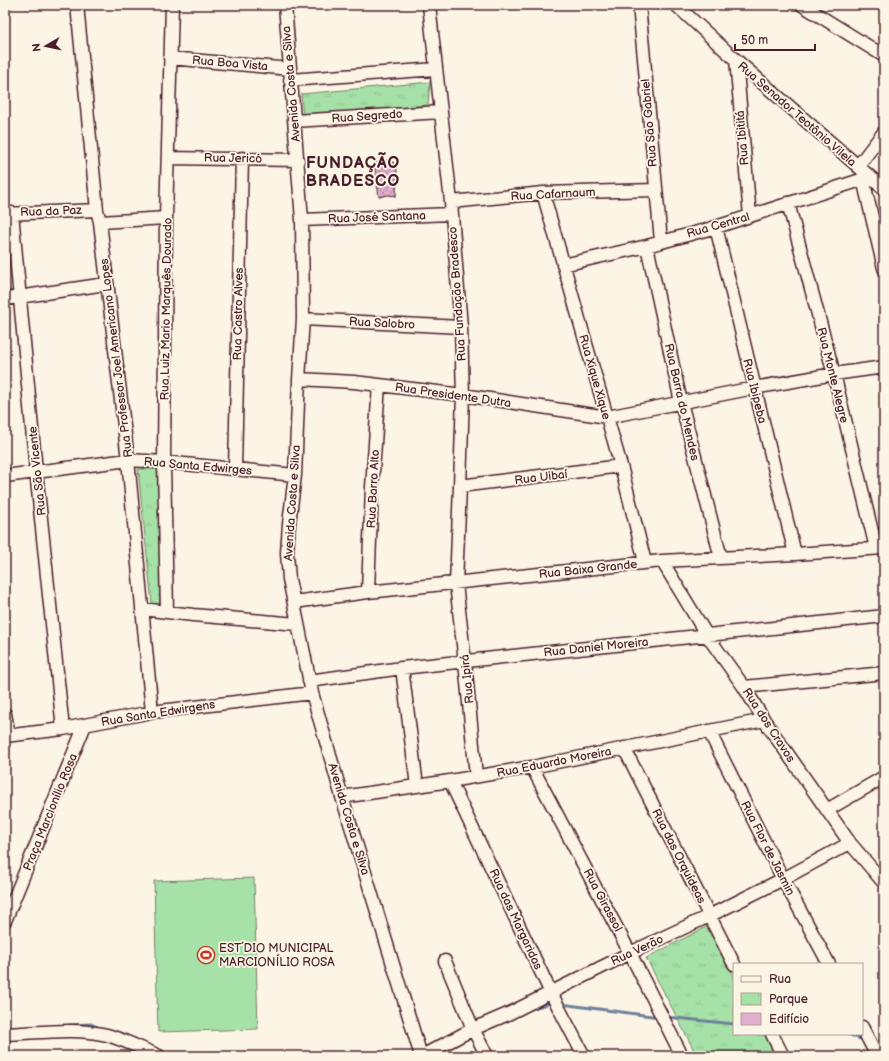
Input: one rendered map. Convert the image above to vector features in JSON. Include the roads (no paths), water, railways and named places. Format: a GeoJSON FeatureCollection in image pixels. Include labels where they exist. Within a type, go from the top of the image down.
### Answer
{"type":"FeatureCollection","features":[{"type":"Feature","properties":{"kind":"street","name":"Rua Professor Joel Americano Lopes"},"geometry":{"type":"LineString","coordinates":[[77,5],[97,210],[100,222],[106,284],[128,460],[152,712]]}},
{"type":"Feature","properties":{"kind":"street","name":"Rua Luiz Mario Marquês Dourado"},"geometry":{"type":"LineString","coordinates":[[167,612],[164,462],[166,218],[172,5]]}},
{"type":"Feature","properties":{"kind":"street","name":"Avenida Costa e Silva"},"geometry":{"type":"LineString","coordinates":[[284,5],[302,220],[303,319],[295,475],[287,553],[289,579],[312,693],[342,797],[422,1056]]}},
{"type":"Feature","properties":{"kind":"street","name":"Rua Fundação Bradesco"},"geometry":{"type":"LineString","coordinates":[[429,5],[452,214],[461,327],[463,395],[456,584]]}},
{"type":"Feature","properties":{"kind":"street","name":"Rua São Gabriel"},"geometry":{"type":"LineString","coordinates":[[639,5],[655,190],[661,241]]}},
{"type":"Feature","properties":{"kind":"street","name":"Rua Senador Teotônio Vilela"},"geometry":{"type":"LineString","coordinates":[[676,5],[736,60],[858,166],[866,178],[884,189]]}},
{"type":"Feature","properties":{"kind":"street"},"geometry":{"type":"LineString","coordinates":[[802,5],[884,56]]}},
{"type":"Feature","properties":{"kind":"street","name":"Rua Boa Vista"},"geometry":{"type":"LineString","coordinates":[[170,58],[290,75],[436,69]]}},
{"type":"Feature","properties":{"kind":"street","name":"Rua Ibititá"},"geometry":{"type":"LineString","coordinates":[[736,60],[750,216]]}},
{"type":"Feature","properties":{"kind":"street","name":"Rua Segredo"},"geometry":{"type":"LineString","coordinates":[[294,121],[441,112]]}},
{"type":"Feature","properties":{"kind":"street"},"geometry":{"type":"LineString","coordinates":[[858,166],[884,132]]}},
{"type":"Feature","properties":{"kind":"street","name":"Rua Jericó"},"geometry":{"type":"LineString","coordinates":[[168,158],[298,160]]}},
{"type":"Feature","properties":{"kind":"street","name":"Rua Castro Alves"},"geometry":{"type":"LineString","coordinates":[[235,469],[242,158]]}},
{"type":"Feature","properties":{"kind":"street"},"geometry":{"type":"LineString","coordinates":[[866,178],[884,268]]}},
{"type":"Feature","properties":{"kind":"street","name":"Rua Central"},"geometry":{"type":"LineString","coordinates":[[563,265],[647,246],[716,227],[866,178]]}},
{"type":"Feature","properties":{"kind":"street","name":"Rua Cafarnaum"},"geometry":{"type":"LineString","coordinates":[[450,202],[543,193],[655,190]]}},
{"type":"Feature","properties":{"kind":"street","name":"Rua Xique Xique"},"geometry":{"type":"LineString","coordinates":[[543,193],[621,466],[645,562]]}},
{"type":"Feature","properties":{"kind":"street","name":"Rua Monte Alegre"},"geometry":{"type":"LineString","coordinates":[[788,203],[880,548]]}},
{"type":"Feature","properties":{"kind":"street","name":"Rua da Paz"},"geometry":{"type":"LineString","coordinates":[[9,213],[97,210]]}},
{"type":"Feature","properties":{"kind":"street","name":"Rua São Vicente"},"geometry":{"type":"LineString","coordinates":[[9,213],[20,297],[36,471],[63,729]]}},
{"type":"Feature","properties":{"kind":"street","name":"Rua José Santana"},"geometry":{"type":"LineString","coordinates":[[302,220],[452,214]]}},
{"type":"Feature","properties":{"kind":"street"},"geometry":{"type":"LineString","coordinates":[[100,222],[166,218]]}},
{"type":"Feature","properties":{"kind":"street","name":"Rua Ibipeba"},"geometry":{"type":"LineString","coordinates":[[716,227],[795,554]]}},
{"type":"Feature","properties":{"kind":"street","name":"Rua Barra do Mendes"},"geometry":{"type":"LineString","coordinates":[[647,246],[681,402],[721,558]]}},
{"type":"Feature","properties":{"kind":"street"},"geometry":{"type":"LineString","coordinates":[[5,299],[106,284]]}},
{"type":"Feature","properties":{"kind":"street","name":"Rua Salobro"},"geometry":{"type":"LineString","coordinates":[[303,319],[461,327]]}},
{"type":"Feature","properties":{"kind":"street"},"geometry":{"type":"LineString","coordinates":[[607,417],[754,388],[884,367]]}},
{"type":"Feature","properties":{"kind":"street","name":"Rua Presidente Dutra"},"geometry":{"type":"LineString","coordinates":[[299,379],[379,385],[463,395],[607,417]]}},
{"type":"Feature","properties":{"kind":"street","name":"Rua Barro Alto"},"geometry":{"type":"LineString","coordinates":[[368,592],[372,487],[379,385]]}},
{"type":"Feature","properties":{"kind":"street","name":"Rua Santa Edwirges"},"geometry":{"type":"LineString","coordinates":[[5,476],[128,460],[164,462],[295,475]]}},
{"type":"Feature","properties":{"kind":"street","name":"Rua Uibaí"},"geometry":{"type":"LineString","coordinates":[[460,486],[621,466]]}},
{"type":"Feature","properties":{"kind":"street","name":"Rua Baixa Grande"},"geometry":{"type":"LineString","coordinates":[[294,602],[368,592],[456,584],[645,562],[880,548]]}},
{"type":"Feature","properties":{"kind":"street","name":"Rua dos Cravos"},"geometry":{"type":"LineString","coordinates":[[662,561],[706,634],[744,687],[764,720],[850,843],[884,883]]}},
{"type":"Feature","properties":{"kind":"street","name":"Rua Ipirá"},"geometry":{"type":"LineString","coordinates":[[456,584],[466,662],[476,776]]}},
{"type":"Feature","properties":{"kind":"street"},"geometry":{"type":"LineString","coordinates":[[142,610],[297,624]]}},
{"type":"Feature","properties":{"kind":"street","name":"Rua Daniel Moreira"},"geometry":{"type":"LineString","coordinates":[[309,681],[402,668],[884,616]]}},
{"type":"Feature","properties":{"kind":"street"},"geometry":{"type":"LineString","coordinates":[[402,668],[417,786]]}},
{"type":"Feature","properties":{"kind":"street"},"geometry":{"type":"LineString","coordinates":[[744,687],[884,673]]}},
{"type":"Feature","properties":{"kind":"street","name":"Rua Santa Edwirgens"},"geometry":{"type":"LineString","coordinates":[[7,736],[63,729],[152,712],[312,693]]}},
{"type":"Feature","properties":{"kind":"street"},"geometry":{"type":"LineString","coordinates":[[5,714],[7,736]]}},
{"type":"Feature","properties":{"kind":"street","name":"Rua Eduardo Moreira"},"geometry":{"type":"LineString","coordinates":[[342,797],[532,767],[764,720]]}},
{"type":"Feature","properties":{"kind":"street","name":"Praça Marcionílio Rosa"},"geometry":{"type":"LineString","coordinates":[[5,921],[85,725]]}},
{"type":"Feature","properties":{"kind":"street","name":"Rua Flor de Jasmin"},"geometry":{"type":"LineString","coordinates":[[710,731],[783,879],[827,963]]}},
{"type":"Feature","properties":{"kind":"street","name":"Rua das Orquídeas"},"geometry":{"type":"LineString","coordinates":[[624,748],[733,963]]}},
{"type":"Feature","properties":{"kind":"street","name":"Rua Girassol"},"geometry":{"type":"LineString","coordinates":[[532,767],[654,999],[682,1056]]}},
{"type":"Feature","properties":{"kind":"street"},"geometry":{"type":"LineString","coordinates":[[827,810],[884,777]]}},
{"type":"Feature","properties":{"kind":"street","name":"Rua das Margaridas"},"geometry":{"type":"LineString","coordinates":[[450,781],[551,993],[584,1056]]}},
{"type":"Feature","properties":{"kind":"street","name":"Rua Verão"},"geometry":{"type":"LineString","coordinates":[[422,1056],[472,1029],[508,1014],[630,953],[709,916],[850,843]]}},
{"type":"Feature","properties":{"kind":"street"},"geometry":{"type":"LineString","coordinates":[[445,961],[472,1029],[487,1056]]}},
{"type":"Feature","properties":{"kind":"street"},"geometry":{"type":"LineString","coordinates":[[863,1029],[877,1056]]}},
{"type":"Feature","properties":{"kind":"street"},"geometry":{"type":"LineString","coordinates":[[5,1034],[66,1031],[95,1032],[117,1038],[158,1056]]}},
{"type":"Feature","properties":{"kind":"street"},"geometry":{"type":"LineString","coordinates":[[774,1038],[783,1056]]}},
{"type":"Feature","properties":{"kind":"waterway"},"geometry":{"type":"LineString","coordinates":[[530,1009],[553,1003]]}},
{"type":"Feature","properties":{"kind":"waterway"},"geometry":{"type":"LineString","coordinates":[[561,1004],[659,1017]]}},
{"type":"Feature","properties":{"kind":"waterway"},"geometry":{"type":"LineString","coordinates":[[666,1017],[733,1024]]}},
{"type":"Feature","properties":{"kind":"waterway"},"geometry":{"type":"LineString","coordinates":[[69,1025],[91,1024],[102,1029]]}},
{"type":"Feature","properties":{"kind":"waterway"},"geometry":{"type":"LineString","coordinates":[[851,1035],[866,1041]]}},
{"type":"Feature","properties":{"kind":"waterway"},"geometry":{"type":"LineString","coordinates":[[876,1045],[884,1048]]}},
{"type":"Feature","properties":{"kind":"waterway"},"geometry":{"type":"LineString","coordinates":[[161,1053],[168,1056]]}},
{"type":"Feature","properties":{"kind":"place","name":"EST´DIO MUNICIPAL MARCIONÍLIO ROSA"},"geometry":{"type":"Point","coordinates":[206,955]}},
{"type":"Feature","properties":{"kind":"district","name":"FUNDAÇÃO BRADESCO"},"geometry":{"type":"Point","coordinates":[353,171]}}]}
